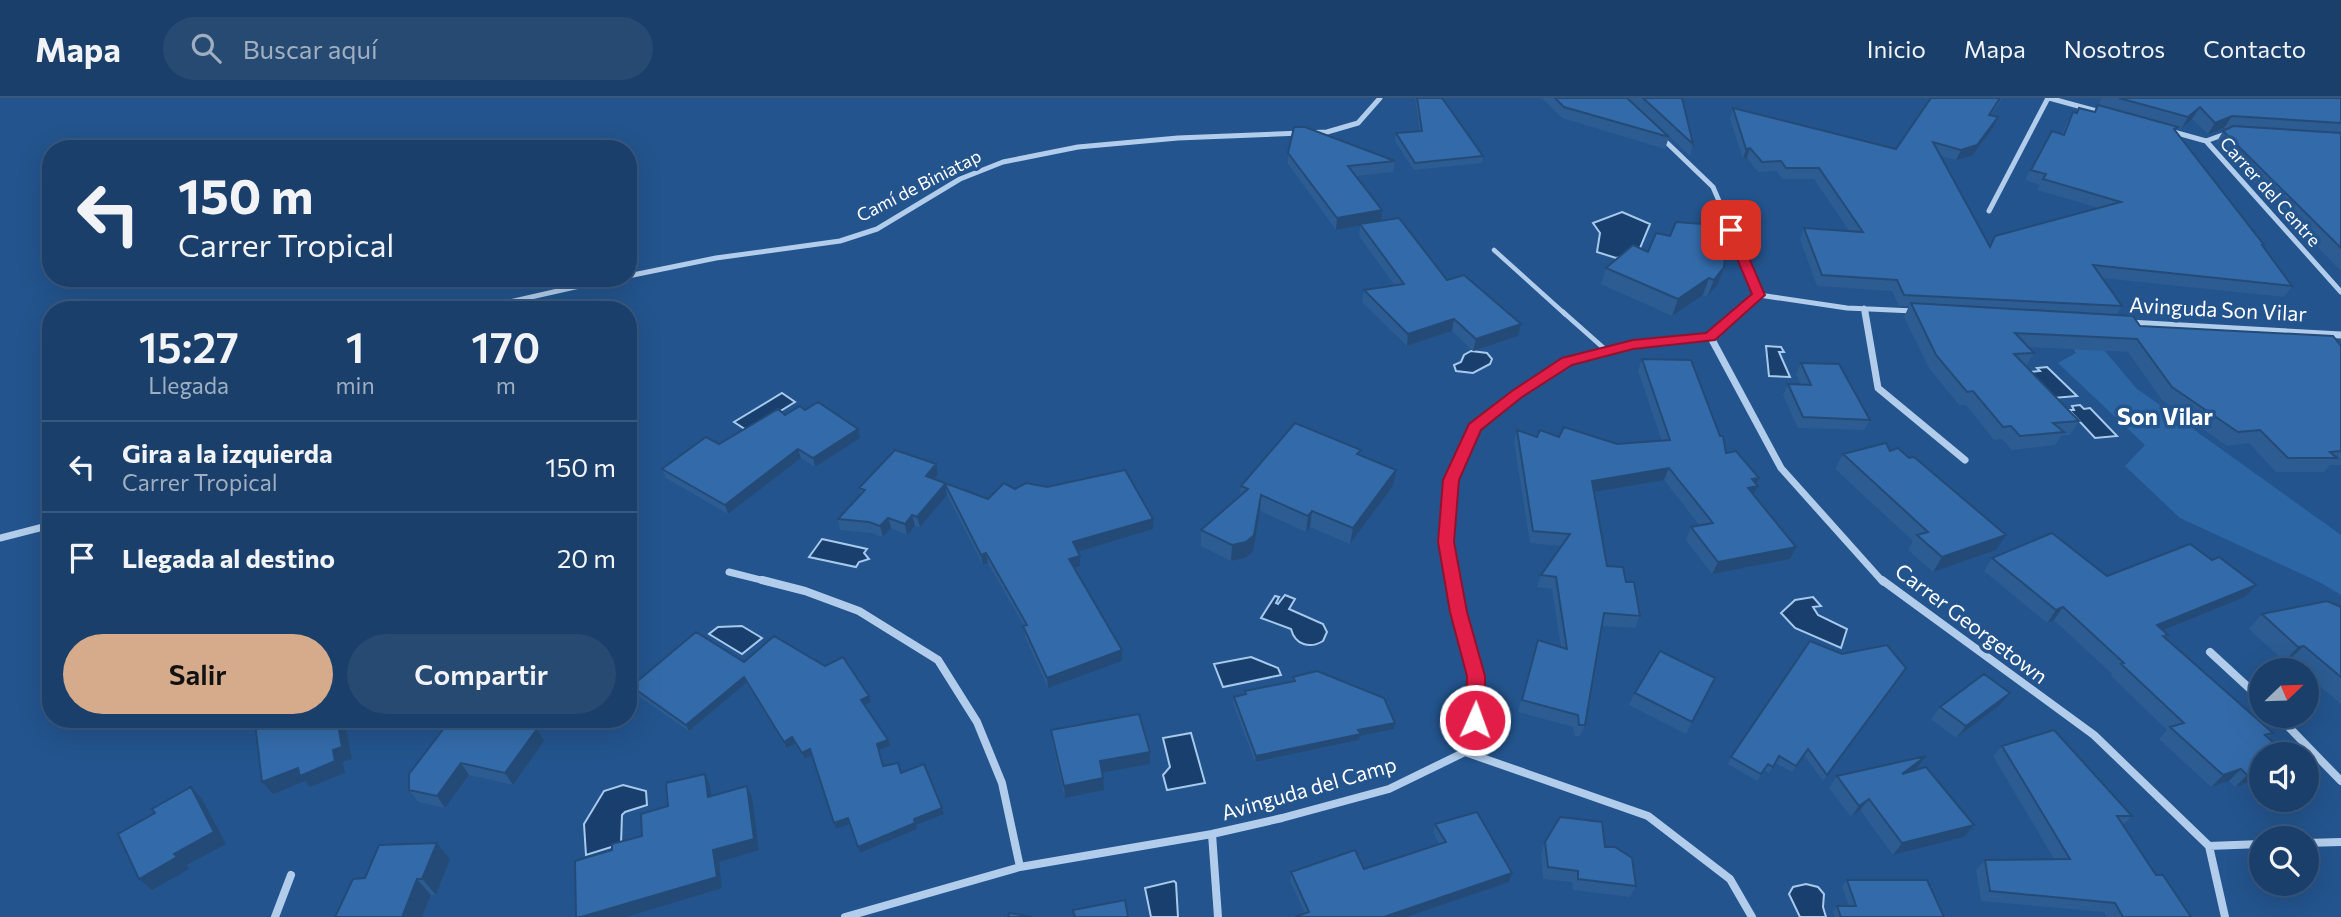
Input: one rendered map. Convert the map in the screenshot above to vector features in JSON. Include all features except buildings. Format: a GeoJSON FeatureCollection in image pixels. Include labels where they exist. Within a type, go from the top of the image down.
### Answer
{"type":"FeatureCollection","features":[{"type":"Feature","properties":{"kind":"street","name":"Camí de Biniatap"},"geometry":{"type":"LineString","coordinates":[[637,274],[716,258],[840,241],[877,229],[960,179],[1003,162],[1078,147],[1178,138],[1327,132],[1358,123],[1380,98]]}},
{"type":"Feature","properties":{"kind":"street"},"geometry":{"type":"LineString","coordinates":[[1989,211],[2048,98],[2114,116]]}},
{"type":"Feature","properties":{"kind":"street"},"geometry":{"type":"LineString","coordinates":[[2166,130],[2206,141],[2224,133],[2237,134]]}},
{"type":"Feature","properties":{"kind":"street"},"geometry":{"type":"LineString","coordinates":[[1657,134],[1713,187],[1759,295]]}},
{"type":"Feature","properties":{"kind":"street","name":"Carrer del Centre"},"geometry":{"type":"LineString","coordinates":[[2206,141],[2341,292]]}},
{"type":"Feature","properties":{"kind":"street"},"geometry":{"type":"LineString","coordinates":[[514,301],[575,287]]}},
{"type":"Feature","properties":{"kind":"street"},"geometry":{"type":"LineString","coordinates":[[1752,917],[1730,879],[1648,816],[1465,752],[1475,720],[1476,676],[1459,612],[1446,542],[1451,480],[1474,427],[1517,394],[1567,362],[1633,345],[1710,337],[1759,295],[1864,308],[1919,311]]}},
{"type":"Feature","properties":{"kind":"street"},"geometry":{"type":"LineString","coordinates":[[1864,308],[1878,388],[1965,460]]}},
{"type":"Feature","properties":{"kind":"street","name":"Avinguda Son Vilar"},"geometry":{"type":"LineString","coordinates":[[2123,323],[2341,335]]}},
{"type":"Feature","properties":{"kind":"street","name":"Carrer Georgetown"},"geometry":{"type":"LineString","coordinates":[[1710,337],[1781,468],[1883,582],[2094,735],[2209,846]]}},
{"type":"Feature","properties":{"kind":"street"},"geometry":{"type":"LineString","coordinates":[[0,538],[42,527]]}},
{"type":"Feature","properties":{"kind":"street"},"geometry":{"type":"LineString","coordinates":[[729,572],[805,591],[859,611],[938,660],[977,722],[1002,783],[1020,867]]}},
{"type":"Feature","properties":{"kind":"street"},"geometry":{"type":"LineString","coordinates":[[2210,652],[2249,688]]}},
{"type":"Feature","properties":{"kind":"street"},"geometry":{"type":"LineString","coordinates":[[2290,728],[2341,781]]}},
{"type":"Feature","properties":{"kind":"street","name":"Avinguda del Camp"},"geometry":{"type":"LineString","coordinates":[[845,917],[1020,867],[1212,835],[1389,789],[1465,752]]}},
{"type":"Feature","properties":{"kind":"street"},"geometry":{"type":"LineString","coordinates":[[1212,835],[1219,917]]}},
{"type":"Feature","properties":{"kind":"street"},"geometry":{"type":"LineString","coordinates":[[2319,843],[2341,842]]}},
{"type":"Feature","properties":{"kind":"street"},"geometry":{"type":"LineString","coordinates":[[2225,917],[2209,846],[2249,844]]}},
{"type":"Feature","properties":{"kind":"street"},"geometry":{"type":"LineString","coordinates":[[275,917],[292,875]]}},
{"type":"Feature","properties":{"kind":"lane"},"geometry":{"type":"LineString","coordinates":[[1494,250],[1607,351]]}},
{"type":"Feature","properties":{"kind":"shaded area"},"geometry":{"type":"Polygon","coordinates":[[[1622,212],[1650,224],[1638,253],[1616,258],[1597,252],[1600,233],[1593,223],[1622,212]]]}},
{"type":"Feature","properties":{"kind":"shaded area"},"geometry":{"type":"Polygon","coordinates":[[[2065,333],[2093,337],[2136,388],[2341,535],[2341,595],[2321,583],[2180,518],[2125,466],[2145,445],[2058,363],[2076,353],[2065,333]]]}},
{"type":"Feature","properties":{"kind":"shaded area"},"geometry":{"type":"Polygon","coordinates":[[[1766,346],[1781,347],[1784,352],[1779,352],[1790,377],[1769,376],[1766,346]]]}},
{"type":"Feature","properties":{"kind":"shaded area"},"geometry":{"type":"Polygon","coordinates":[[[1471,351],[1487,353],[1492,359],[1490,364],[1473,373],[1456,371],[1454,365],[1461,362],[1464,355],[1471,351]]]}},
{"type":"Feature","properties":{"kind":"shaded area"},"geometry":{"type":"Polygon","coordinates":[[[2047,367],[2077,396],[2053,398],[2030,372],[2047,367]]]}},
{"type":"Feature","properties":{"kind":"shaded area"},"geometry":{"type":"Polygon","coordinates":[[[782,393],[795,402],[748,431],[734,422],[782,393]]]}},
{"type":"Feature","properties":{"kind":"shaded area"},"geometry":{"type":"Polygon","coordinates":[[[2080,405],[2084,409],[2090,408],[2117,436],[2095,438],[2069,410],[2074,410],[2072,406],[2080,405]]]}},
{"type":"Feature","properties":{"kind":"shaded area"},"geometry":{"type":"Polygon","coordinates":[[[822,539],[867,549],[864,553],[869,559],[859,562],[856,567],[809,557],[822,539]]]}},
{"type":"Feature","properties":{"kind":"shaded area"},"geometry":{"type":"Polygon","coordinates":[[[1285,595],[1295,599],[1289,609],[1323,624],[1327,632],[1323,641],[1313,645],[1304,644],[1296,639],[1291,629],[1261,618],[1275,596],[1279,597],[1276,603],[1278,604],[1285,595]]]}},
{"type":"Feature","properties":{"kind":"shaded area"},"geometry":{"type":"Polygon","coordinates":[[[1813,597],[1821,606],[1813,607],[1818,615],[1847,629],[1841,648],[1795,628],[1781,613],[1795,600],[1813,597]]]}},
{"type":"Feature","properties":{"kind":"shaded area"},"geometry":{"type":"Polygon","coordinates":[[[742,626],[762,638],[742,654],[709,634],[718,627],[742,626]]]}},
{"type":"Feature","properties":{"kind":"shaded area"},"geometry":{"type":"Polygon","coordinates":[[[1251,657],[1278,668],[1281,675],[1223,687],[1214,664],[1251,657]]]}},
{"type":"Feature","properties":{"kind":"shaded area"},"geometry":{"type":"Polygon","coordinates":[[[1191,733],[1205,783],[1167,790],[1163,775],[1170,767],[1163,738],[1191,733]]]}},
{"type":"Feature","properties":{"kind":"shaded area"},"geometry":{"type":"Polygon","coordinates":[[[623,785],[646,791],[647,805],[622,815],[621,844],[586,855],[584,824],[604,791],[623,785]]]}},
{"type":"Feature","properties":{"kind":"shaded area"},"geometry":{"type":"Polygon","coordinates":[[[1174,881],[1178,917],[1151,917],[1145,888],[1174,881]]]}},
{"type":"Feature","properties":{"kind":"shaded area"},"geometry":{"type":"Polygon","coordinates":[[[1806,884],[1818,887],[1824,894],[1823,907],[1826,917],[1800,917],[1789,894],[1793,887],[1806,884]]]}},
{"type":"Feature","properties":{"kind":"district","name":"Son Vilar"},"geometry":{"type":"Point","coordinates":[2165,417]}},
{"type":"Feature","properties":{"kind":"route"},"geometry":{"type":"LineString","coordinates":[[1475,720],[1476,676],[1459,612],[1446,542],[1451,480],[1474,427],[1517,394],[1567,362],[1633,345],[1710,337],[1759,295],[1731,230]]}}]}
